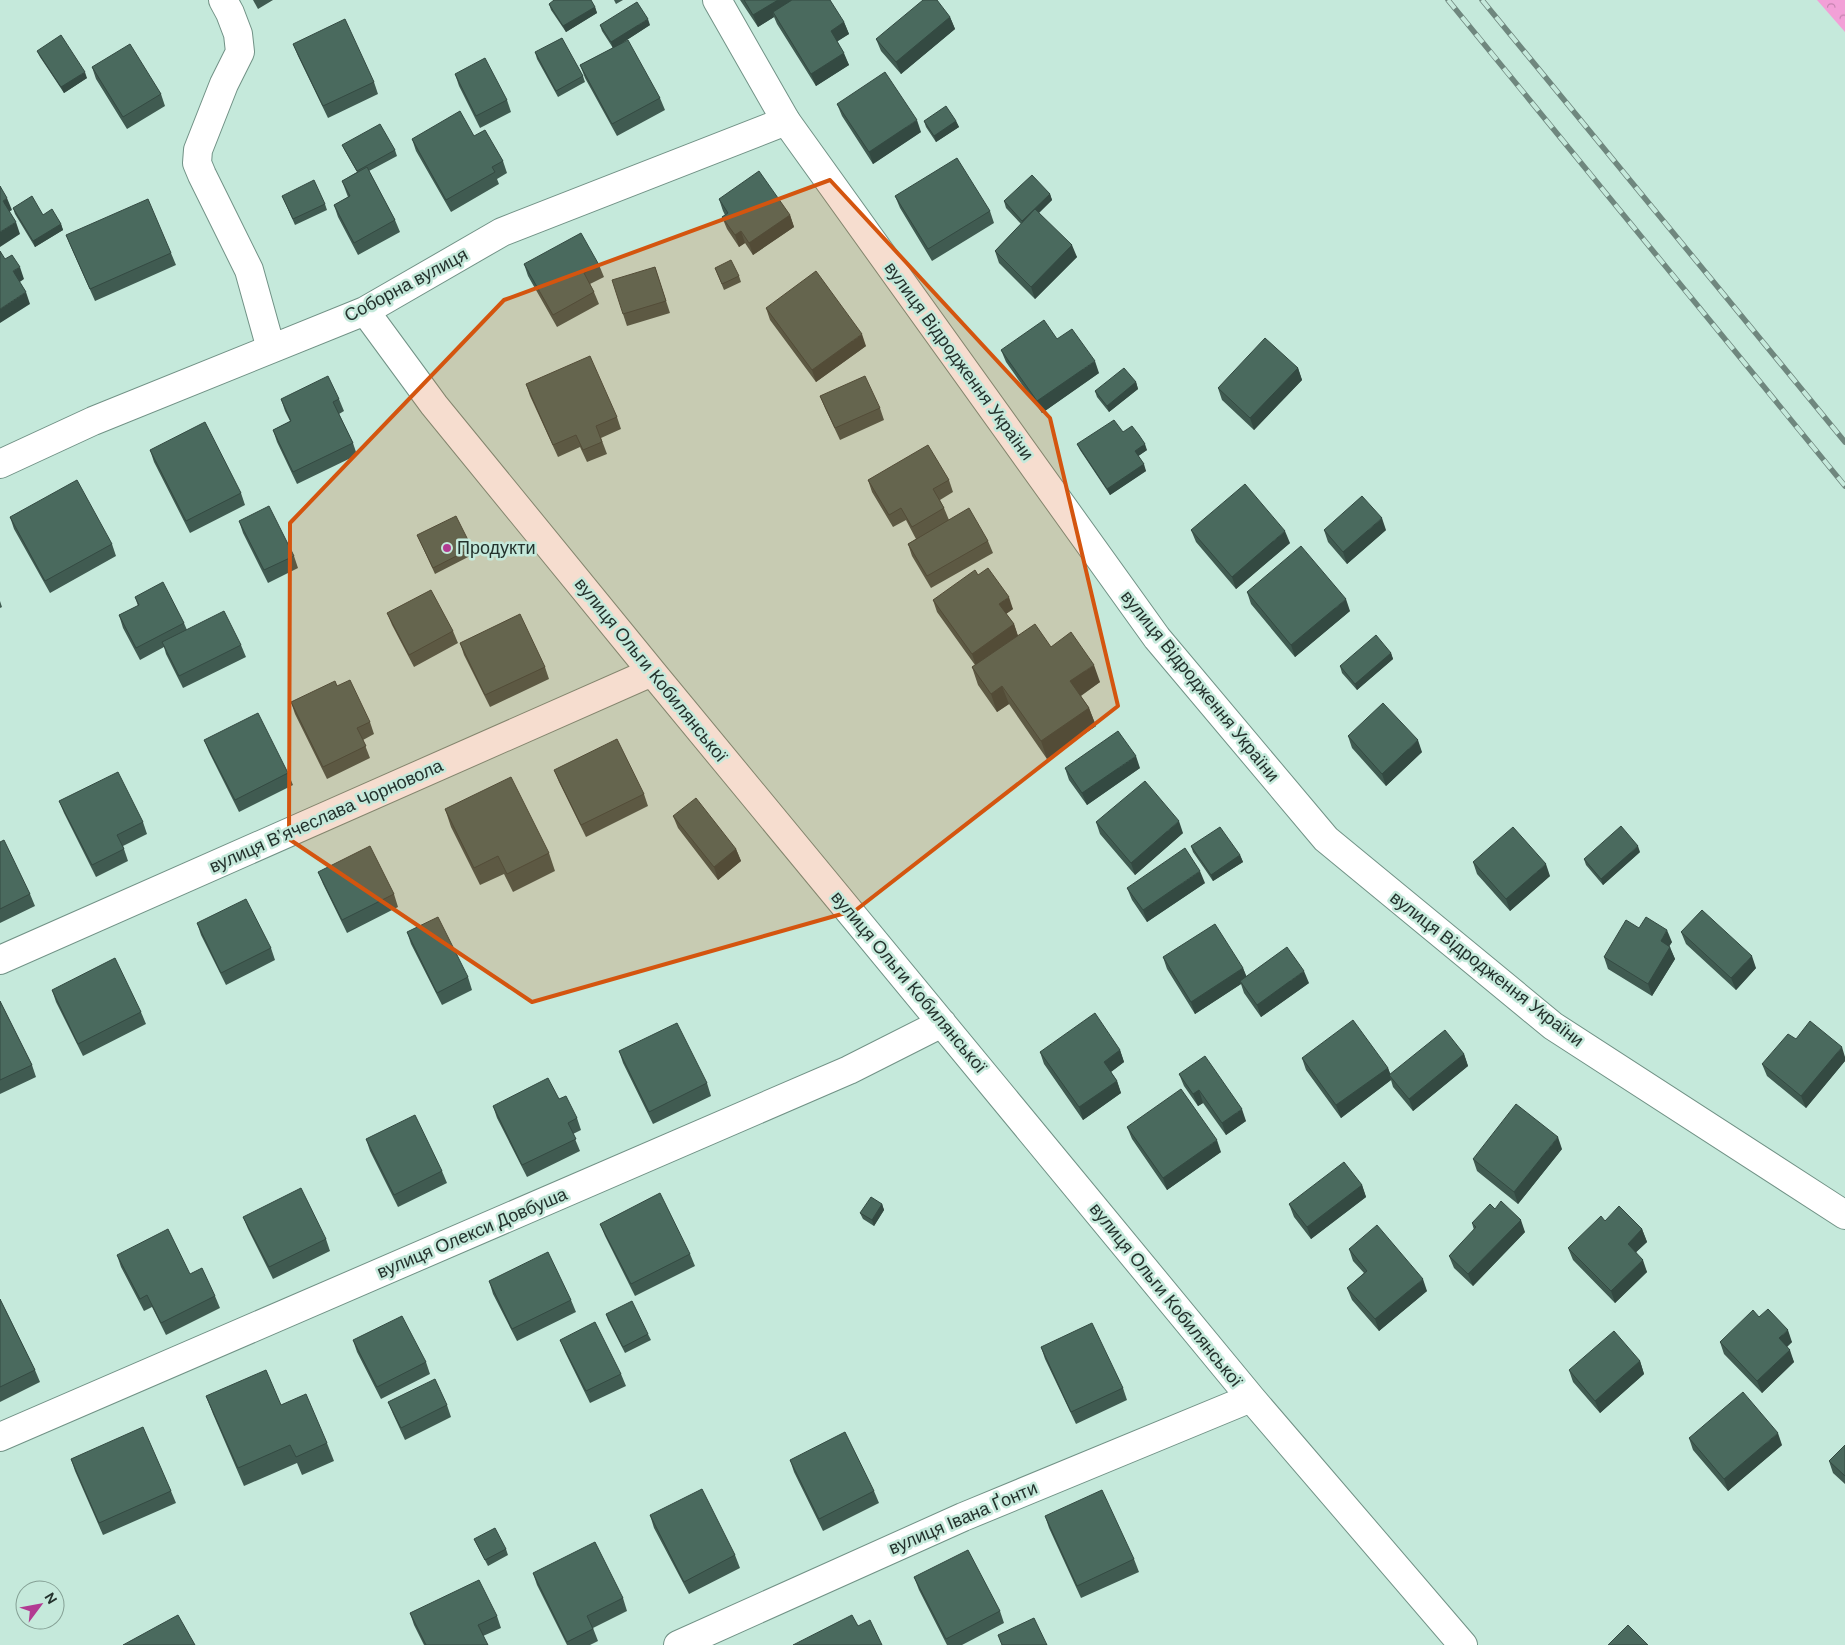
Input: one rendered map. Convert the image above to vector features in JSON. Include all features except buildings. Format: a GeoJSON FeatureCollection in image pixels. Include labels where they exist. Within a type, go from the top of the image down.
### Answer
{"type":"FeatureCollection","features":[{"type":"Feature","properties":{"kind":"street"},"geometry":{"type":"LineString","coordinates":[[222,0],[230,13],[238,34],[240,52],[224,84],[198,150],[197,163],[249,270],[271,349]]}},
{"type":"Feature","properties":{"kind":"street","name":"вулиця Відродження України"},"geometry":{"type":"LineString","coordinates":[[717,0],[786,121],[1157,638],[1326,840],[1553,1026],[1845,1215]]}},
{"type":"Feature","properties":{"kind":"street","name":"Соборна вулиця"},"geometry":{"type":"LineString","coordinates":[[0,464],[93,421],[365,311],[502,232],[786,121]]}},
{"type":"Feature","properties":{"kind":"street","name":"вулиця Ольги Кобилянської"},"geometry":{"type":"LineString","coordinates":[[365,311],[434,405],[652,672],[1251,1398],[1463,1645]]}},
{"type":"Feature","properties":{"kind":"street","name":"вулиця Вʼячеслава Чорновола"},"geometry":{"type":"LineString","coordinates":[[0,960],[652,672]]}},
{"type":"Feature","properties":{"kind":"street","name":"вулиця Олекси Довбуша"},"geometry":{"type":"LineString","coordinates":[[0,1437],[849,1070],[942,1023]]}},
{"type":"Feature","properties":{"kind":"street","name":"вулиця Івана Ґонти"},"geometry":{"type":"LineString","coordinates":[[678,1645],[963,1517],[1251,1398]]}},
{"type":"Feature","properties":{"kind":"highlighted area"},"geometry":{"type":"Polygon","coordinates":[[[830,180],[1050,418],[1118,706],[856,910],[532,1002],[289,839],[290,523],[504,300],[830,180]]]}},
{"type":"Feature","properties":{"kind":"green space"},"geometry":{"type":"Polygon","coordinates":[[[1817,0],[1845,0],[1845,32],[1817,0]]]}},
{"type":"Feature","properties":{"kind":"railway"},"geometry":{"type":"LineString","coordinates":[[1448,0],[1845,486]]}},
{"type":"Feature","properties":{"kind":"railway"},"geometry":{"type":"LineString","coordinates":[[1482,0],[1845,442]]}},
{"type":"Feature","properties":{"kind":"place","name":"Продукти"},"geometry":{"type":"Point","coordinates":[447,548]}}]}
